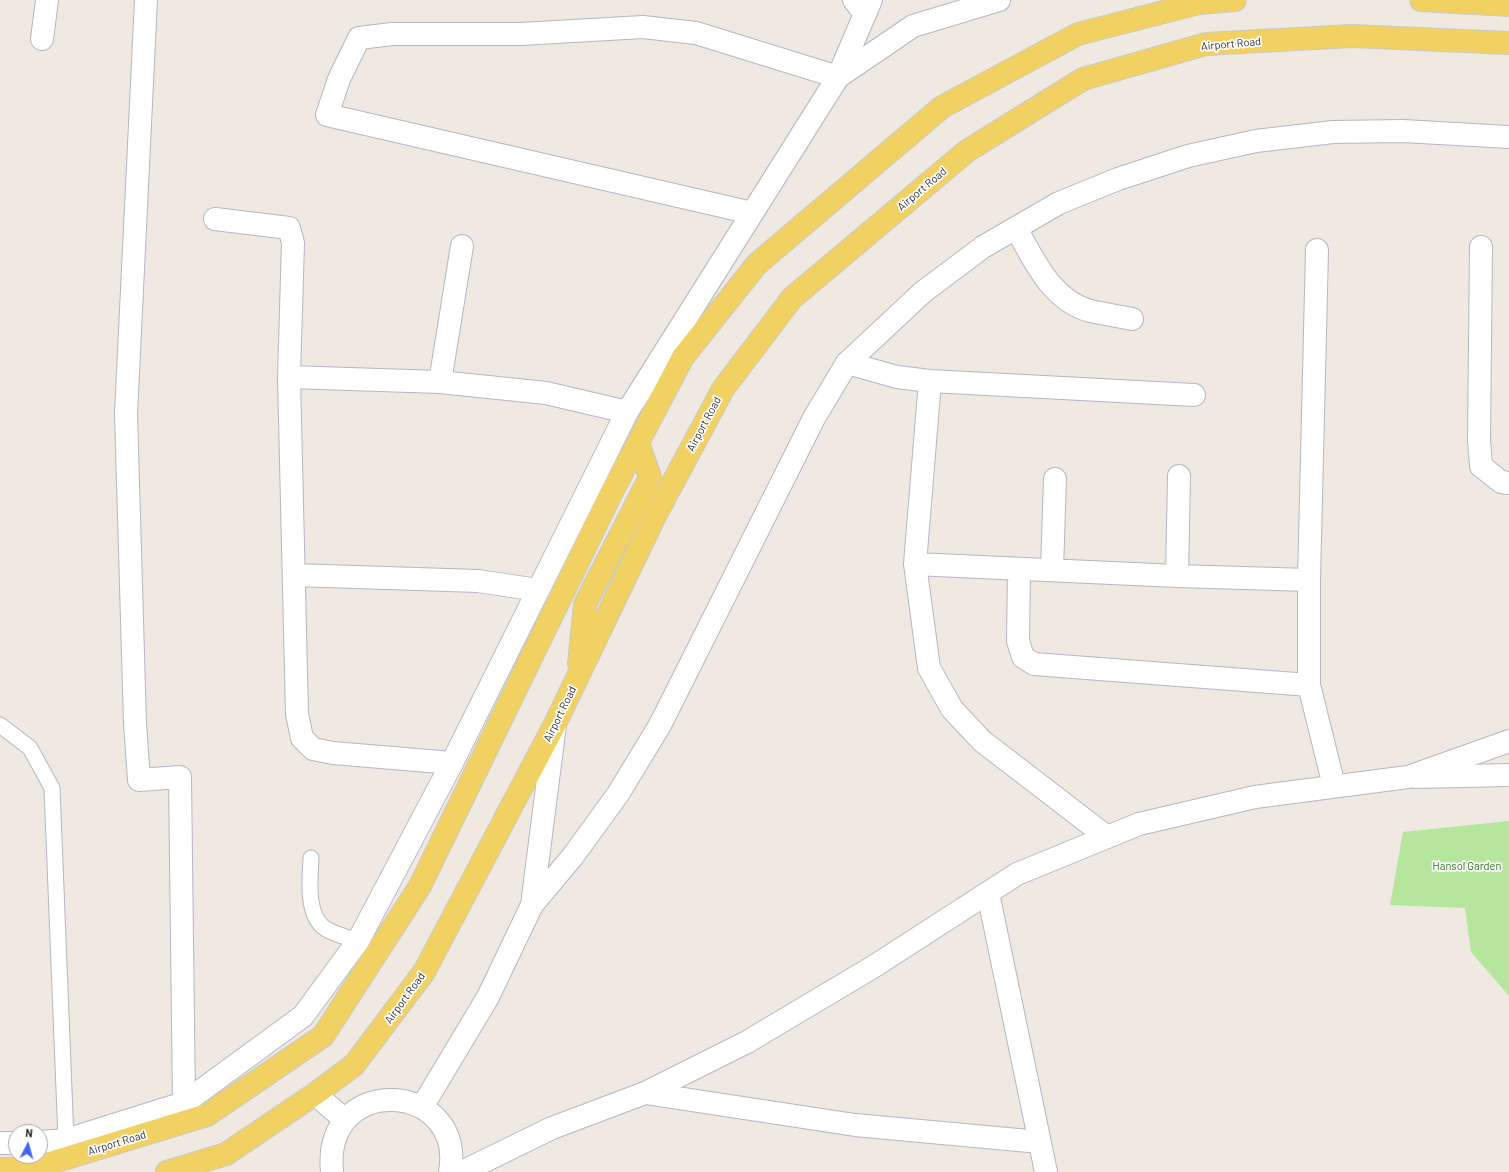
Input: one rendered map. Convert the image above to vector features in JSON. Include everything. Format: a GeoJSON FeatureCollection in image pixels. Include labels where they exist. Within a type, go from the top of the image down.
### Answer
{"type":"FeatureCollection","features":[{"type":"Feature","properties":{"kind":"main road","name":"Airport Road"},"geometry":{"type":"LineString","coordinates":[[0,1169],[34,1168],[207,1116],[323,1036],[420,886],[604,508],[683,356],[757,264],[942,107],[1078,34],[1199,3],[1235,0]]}},
{"type":"Feature","properties":{"kind":"main road"},"geometry":{"type":"LineString","coordinates":[[1421,0],[1509,5]]}},
{"type":"Feature","properties":{"kind":"main road","name":"Airport Road"},"geometry":{"type":"LineString","coordinates":[[167,1172],[226,1154],[315,1094],[354,1065],[424,972],[556,724],[656,516],[723,389],[792,298],[967,152],[1083,79],[1206,44],[1352,36],[1509,43]]}},
{"type":"Feature","properties":{"kind":"main road"},"geometry":{"type":"LineString","coordinates":[[578,677],[585,604],[650,477],[638,442]]}},
{"type":"Feature","properties":{"kind":"street"},"geometry":{"type":"LineString","coordinates":[[42,39],[47,0]]}},
{"type":"Feature","properties":{"kind":"street"},"geometry":{"type":"LineString","coordinates":[[146,0],[126,414],[135,723],[139,780],[180,777],[184,1103]]}},
{"type":"Feature","properties":{"kind":"street"},"geometry":{"type":"LineString","coordinates":[[838,77],[913,26],[999,0]]}},
{"type":"Feature","properties":{"kind":"street"},"geometry":{"type":"LineString","coordinates":[[48,1141],[66,1140],[184,1103],[303,1016],[358,941],[452,763],[627,412],[838,77],[863,5]]}},
{"type":"Feature","properties":{"kind":"street"},"geometry":{"type":"LineString","coordinates":[[752,213],[327,115],[339,79],[359,38],[392,34],[521,34],[643,27],[696,33],[838,77]]}},
{"type":"Feature","properties":{"kind":"street"},"geometry":{"type":"LineString","coordinates":[[422,1106],[488,996],[532,904],[573,856],[618,794],[660,725],[814,418],[847,363],[923,292],[983,247],[1059,203],[1118,178],[1188,156],[1256,141],[1333,132],[1403,131],[1509,137]]}},
{"type":"Feature","properties":{"kind":"street"},"geometry":{"type":"LineString","coordinates":[[215,219],[289,228],[293,243],[289,377],[297,714],[302,738],[313,749],[333,753],[375,755],[452,763]]}},
{"type":"Feature","properties":{"kind":"street"},"geometry":{"type":"LineString","coordinates":[[1016,228],[1046,281],[1065,298],[1088,310],[1132,319]]}},
{"type":"Feature","properties":{"kind":"street"},"geometry":{"type":"LineString","coordinates":[[440,382],[462,246]]}},
{"type":"Feature","properties":{"kind":"street"},"geometry":{"type":"LineString","coordinates":[[1481,247],[1479,440],[1481,466],[1501,482],[1509,483]]}},
{"type":"Feature","properties":{"kind":"street"},"geometry":{"type":"LineString","coordinates":[[1317,250],[1308,685],[1334,786]]}},
{"type":"Feature","properties":{"kind":"street"},"geometry":{"type":"LineString","coordinates":[[847,363],[897,377],[930,381],[1194,395]]}},
{"type":"Feature","properties":{"kind":"street"},"geometry":{"type":"LineString","coordinates":[[289,377],[440,382],[546,393],[627,412]]}},
{"type":"Feature","properties":{"kind":"street"},"geometry":{"type":"LineString","coordinates":[[930,381],[915,564],[929,668],[952,709],[982,741],[1107,837]]}},
{"type":"Feature","properties":{"kind":"street"},"geometry":{"type":"LineString","coordinates":[[1177,576],[1179,476]]}},
{"type":"Feature","properties":{"kind":"street"},"geometry":{"type":"LineString","coordinates":[[1052,570],[1055,479]]}},
{"type":"Feature","properties":{"kind":"street"},"geometry":{"type":"LineString","coordinates":[[915,564],[1177,576],[1309,580]]}},
{"type":"Feature","properties":{"kind":"street"},"geometry":{"type":"LineString","coordinates":[[1019,569],[1018,641],[1023,657],[1034,664],[1308,685]]}},
{"type":"Feature","properties":{"kind":"street"},"geometry":{"type":"LineString","coordinates":[[294,575],[478,581],[538,590]]}},
{"type":"Feature","properties":{"kind":"street"},"geometry":{"type":"LineString","coordinates":[[532,904],[556,724]]}},
{"type":"Feature","properties":{"kind":"street"},"geometry":{"type":"LineString","coordinates":[[1408,777],[1509,741]]}},
{"type":"Feature","properties":{"kind":"street"},"geometry":{"type":"LineString","coordinates":[[462,1172],[552,1128],[645,1093],[747,1042],[873,967],[1016,874],[1140,824],[1255,797],[1334,786],[1408,777],[1509,775]]}},
{"type":"Feature","properties":{"kind":"street"},"geometry":{"type":"LineString","coordinates":[[988,893],[1046,1172]]}},
{"type":"Feature","properties":{"kind":"street"},"geometry":{"type":"LineString","coordinates":[[645,1093],[856,1125],[1040,1142]]}},
{"type":"Feature","properties":{"kind":"street"},"geometry":{"type":"LineString","coordinates":[[315,1094],[345,1120]]}},
{"type":"Feature","properties":{"kind":"street"},"geometry":{"type":"LineString","coordinates":[[332,1172],[330,1156],[335,1137],[345,1120],[361,1107],[381,1100],[402,1100],[422,1106],[438,1120],[449,1138],[453,1159],[450,1172]]}},
{"type":"Feature","properties":{"kind":"lane"},"geometry":{"type":"LineString","coordinates":[[0,725],[30,748],[52,788],[66,1140]]}},
{"type":"Feature","properties":{"kind":"lane"},"geometry":{"type":"LineString","coordinates":[[311,858],[311,897],[318,920],[323,927],[358,941]]}},
{"type":"Feature","properties":{"kind":"green space","name":"Hansol Garden"},"geometry":{"type":"Polygon","coordinates":[[[1509,821],[1509,996],[1471,952],[1465,908],[1390,905],[1403,832],[1509,821]]]}}]}
